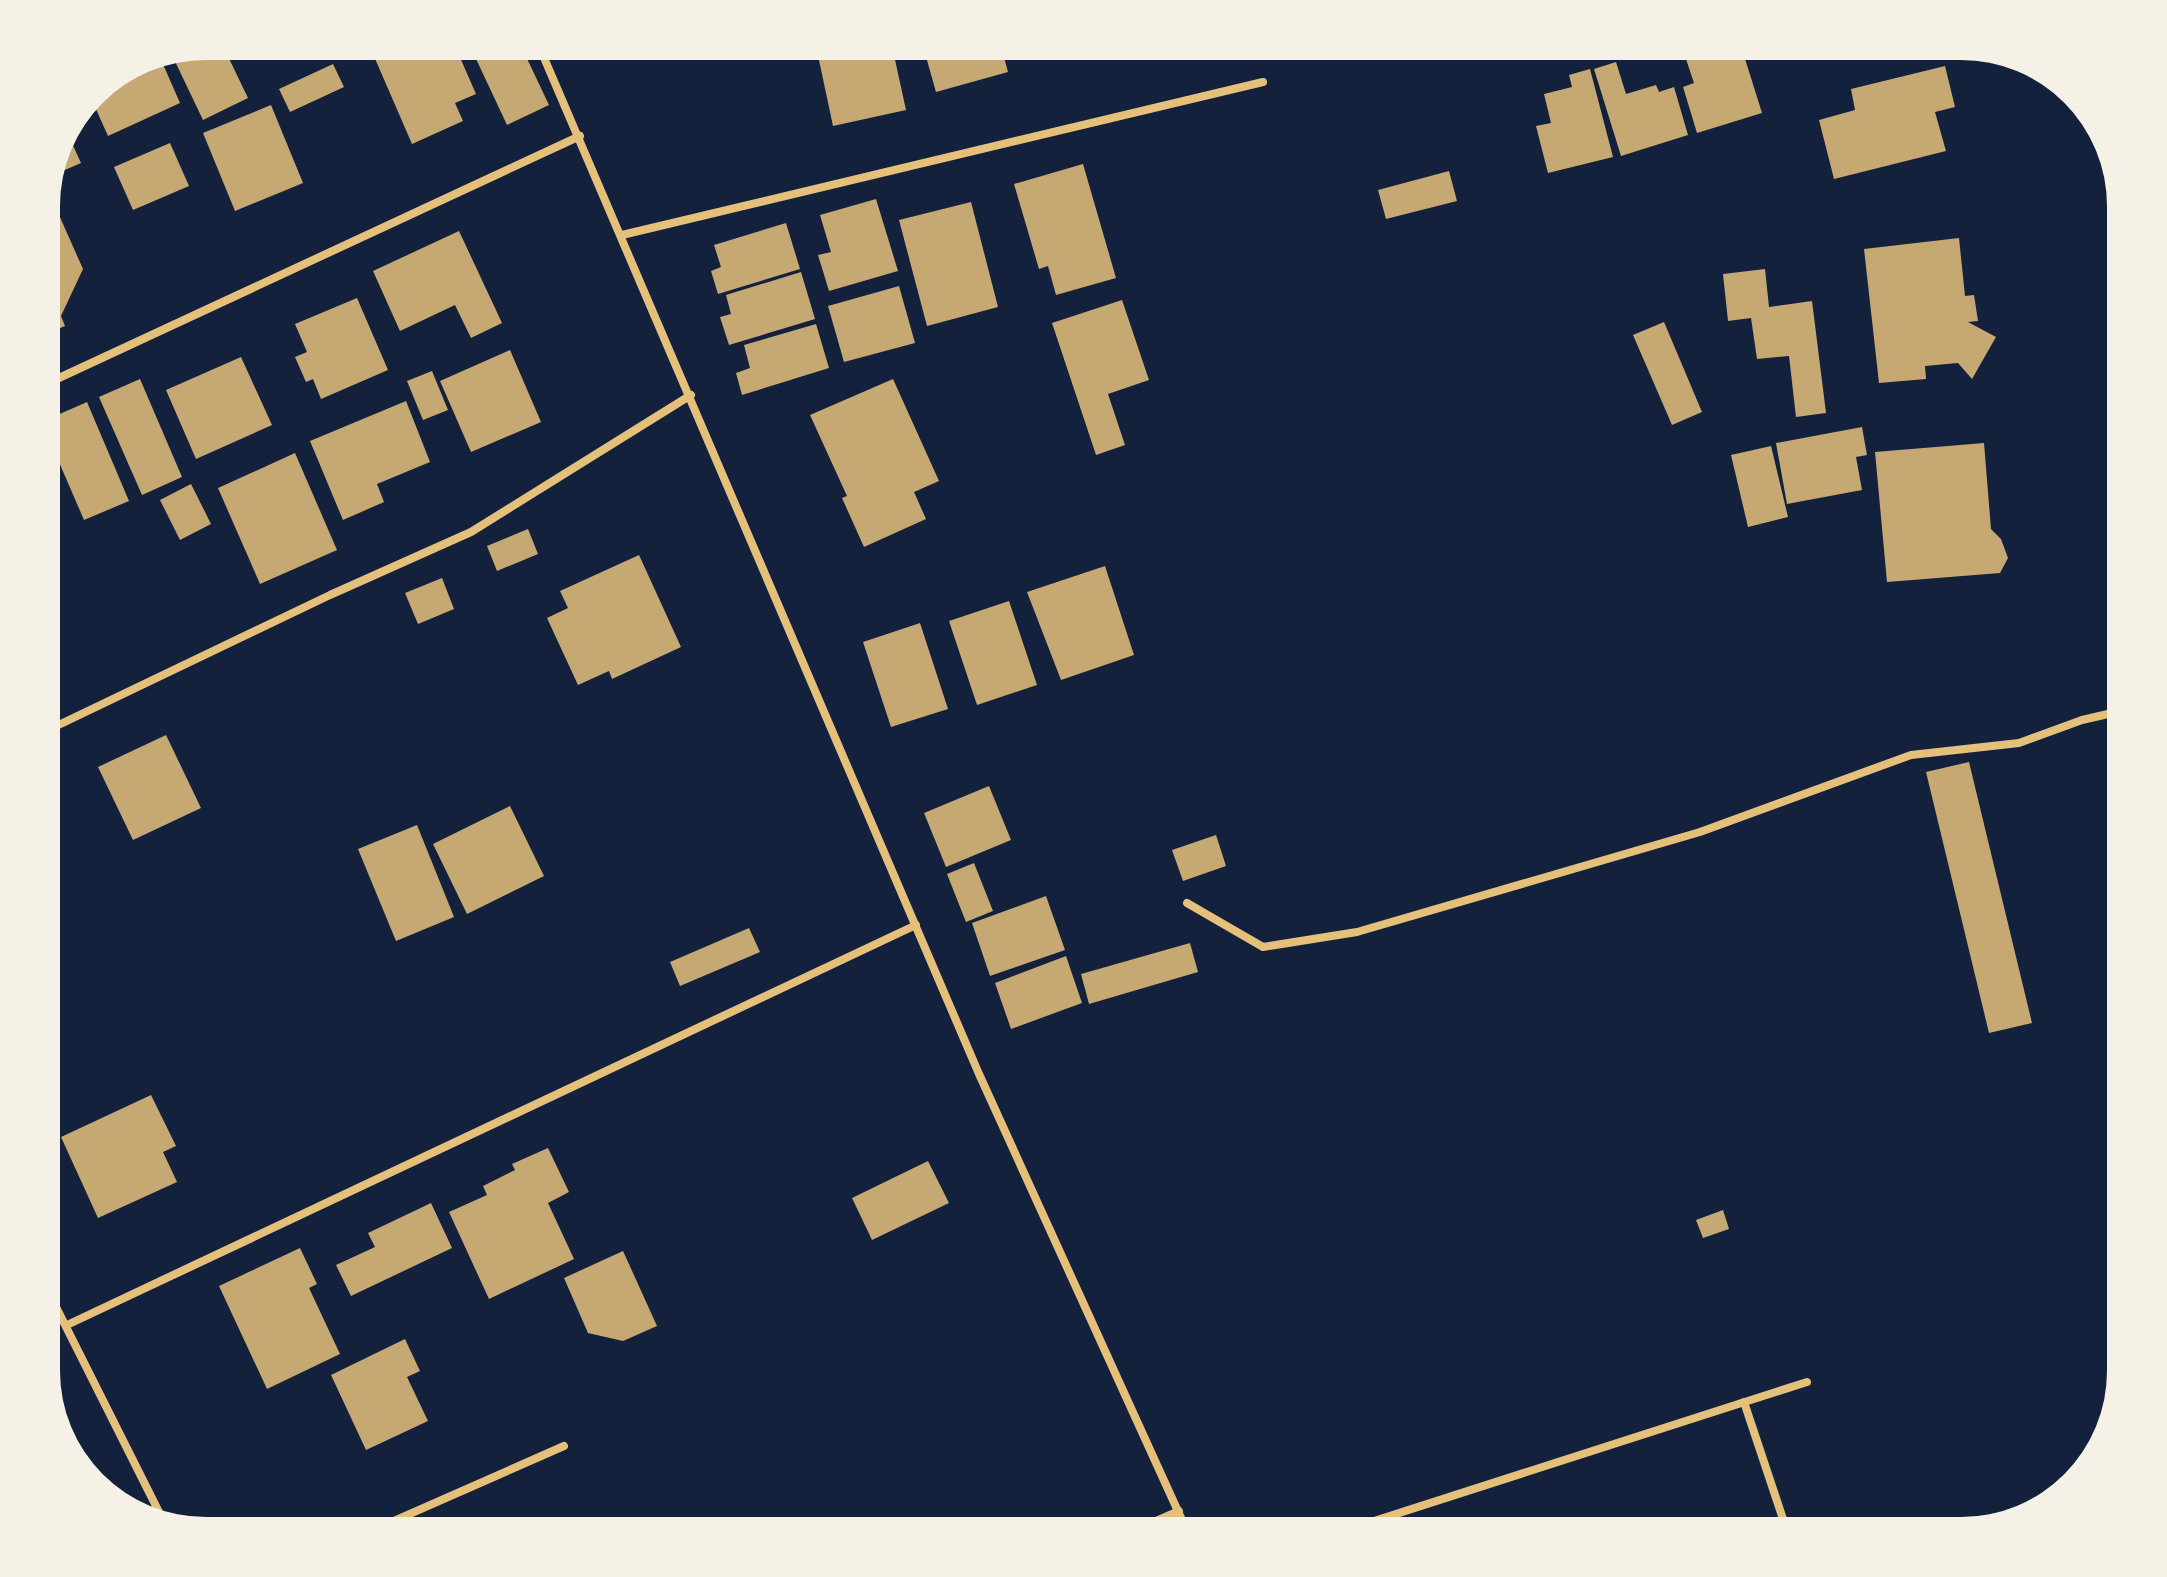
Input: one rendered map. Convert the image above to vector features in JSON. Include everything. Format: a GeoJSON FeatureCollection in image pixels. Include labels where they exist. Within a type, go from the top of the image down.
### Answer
{"type":"FeatureCollection","features":[{"type":"Feature","properties":{"kind":"street"},"geometry":{"type":"LineString","coordinates":[[545,60],[979,1074],[1181,1517]]}},
{"type":"Feature","properties":{"kind":"street"},"geometry":{"type":"LineString","coordinates":[[622,235],[1263,82]]}},
{"type":"Feature","properties":{"kind":"street"},"geometry":{"type":"LineString","coordinates":[[60,377],[580,136]]}},
{"type":"Feature","properties":{"kind":"street"},"geometry":{"type":"LineString","coordinates":[[60,724],[330,595],[471,532],[691,395]]}},
{"type":"Feature","properties":{"kind":"street"},"geometry":{"type":"LineString","coordinates":[[1187,903],[1263,947],[1357,932],[1700,832],[1911,755],[2019,743],[2107,714]]}},
{"type":"Feature","properties":{"kind":"street"},"geometry":{"type":"LineString","coordinates":[[67,1325],[916,925]]}},
{"type":"Feature","properties":{"kind":"street"},"geometry":{"type":"LineString","coordinates":[[60,1312],[157,1508]]}},
{"type":"Feature","properties":{"kind":"street"},"geometry":{"type":"LineString","coordinates":[[1387,1517],[1807,1382]]}},
{"type":"Feature","properties":{"kind":"street"},"geometry":{"type":"LineString","coordinates":[[1744,1402],[1782,1517]]}},
{"type":"Feature","properties":{"kind":"street"},"geometry":{"type":"LineString","coordinates":[[403,1517],[564,1446]]}},
{"type":"Feature","properties":{"kind":"street"},"geometry":{"type":"LineString","coordinates":[[1165,1517],[1179,1511]]}},
{"type":"Feature","properties":{"kind":"building"},"geometry":{"type":"Polygon","coordinates":[[[230,60],[248,98],[203,120],[176,63],[230,60]]]}},
{"type":"Feature","properties":{"kind":"building"},"geometry":{"type":"Polygon","coordinates":[[[376,60],[461,60],[476,94],[455,103],[463,121],[412,144],[376,60]]]}},
{"type":"Feature","properties":{"kind":"building"},"geometry":{"type":"Polygon","coordinates":[[[477,60],[528,60],[549,105],[507,125],[477,60]]]}},
{"type":"Feature","properties":{"kind":"building"},"geometry":{"type":"Polygon","coordinates":[[[819,60],[895,60],[906,110],[833,126],[819,60]]]}},
{"type":"Feature","properties":{"kind":"building"},"geometry":{"type":"Polygon","coordinates":[[[927,60],[1005,60],[1008,72],[936,92],[927,60]]]}},
{"type":"Feature","properties":{"kind":"building"},"geometry":{"type":"Polygon","coordinates":[[[1686,60],[1745,60],[1762,113],[1697,133],[1683,87],[1694,83],[1686,60]]]}},
{"type":"Feature","properties":{"kind":"building"},"geometry":{"type":"Polygon","coordinates":[[[1616,62],[1626,94],[1656,85],[1659,92],[1674,87],[1688,135],[1621,156],[1594,69],[1616,62]]]}},
{"type":"Feature","properties":{"kind":"building"},"geometry":{"type":"Polygon","coordinates":[[[333,64],[344,87],[290,112],[279,89],[333,64]]]}},
{"type":"Feature","properties":{"kind":"building"},"geometry":{"type":"Polygon","coordinates":[[[1945,66],[1955,107],[1935,112],[1946,151],[1834,179],[1819,120],[1855,110],[1851,89],[1945,66]]]}},
{"type":"Feature","properties":{"kind":"building"},"geometry":{"type":"Polygon","coordinates":[[[164,67],[180,103],[108,136],[96,110],[125,85],[164,67]]]}},
{"type":"Feature","properties":{"kind":"building"},"geometry":{"type":"Polygon","coordinates":[[[1590,69],[1613,157],[1548,173],[1536,126],[1551,123],[1544,94],[1572,87],[1569,75],[1590,69]]]}},
{"type":"Feature","properties":{"kind":"building"},"geometry":{"type":"Polygon","coordinates":[[[271,105],[303,183],[235,211],[203,133],[271,105]]]}},
{"type":"Feature","properties":{"kind":"building"},"geometry":{"type":"Polygon","coordinates":[[[170,143],[189,186],[133,210],[114,167],[170,143]]]}},
{"type":"Feature","properties":{"kind":"building"},"geometry":{"type":"Polygon","coordinates":[[[73,146],[81,163],[65,170],[73,146]]]}},
{"type":"Feature","properties":{"kind":"building"},"geometry":{"type":"Polygon","coordinates":[[[1083,164],[1116,278],[1056,295],[1048,266],[1039,269],[1014,184],[1083,164]]]}},
{"type":"Feature","properties":{"kind":"building"},"geometry":{"type":"Polygon","coordinates":[[[1449,171],[1457,201],[1386,219],[1378,190],[1449,171]]]}},
{"type":"Feature","properties":{"kind":"building"},"geometry":{"type":"Polygon","coordinates":[[[876,199],[898,271],[829,291],[818,255],[831,252],[820,215],[876,199]]]}},
{"type":"Feature","properties":{"kind":"building"},"geometry":{"type":"Polygon","coordinates":[[[971,202],[998,307],[927,326],[899,220],[971,202]]]}},
{"type":"Feature","properties":{"kind":"building"},"geometry":{"type":"Polygon","coordinates":[[[60,217],[83,269],[61,316],[65,326],[60,328],[60,217]]]}},
{"type":"Feature","properties":{"kind":"building"},"geometry":{"type":"Polygon","coordinates":[[[786,223],[800,269],[718,294],[711,271],[721,267],[714,245],[786,223]]]}},
{"type":"Feature","properties":{"kind":"building"},"geometry":{"type":"Polygon","coordinates":[[[459,231],[502,323],[471,338],[455,305],[400,331],[373,271],[459,231]]]}},
{"type":"Feature","properties":{"kind":"building"},"geometry":{"type":"Polygon","coordinates":[[[1959,238],[1965,296],[1974,295],[1978,321],[1968,322],[1996,337],[1972,379],[1958,363],[1925,366],[1926,379],[1879,383],[1864,249],[1959,238]]]}},
{"type":"Feature","properties":{"kind":"building"},"geometry":{"type":"Polygon","coordinates":[[[1765,269],[1769,307],[1812,301],[1826,413],[1796,417],[1789,356],[1757,359],[1751,318],[1728,321],[1723,274],[1765,269]]]}},
{"type":"Feature","properties":{"kind":"building"},"geometry":{"type":"Polygon","coordinates":[[[801,272],[815,319],[729,345],[720,317],[731,314],[726,295],[801,272]]]}},
{"type":"Feature","properties":{"kind":"building"},"geometry":{"type":"Polygon","coordinates":[[[899,286],[915,343],[844,362],[828,306],[899,286]]]}},
{"type":"Feature","properties":{"kind":"building"},"geometry":{"type":"Polygon","coordinates":[[[357,298],[388,370],[321,399],[313,379],[306,382],[295,357],[307,352],[295,324],[357,298]]]}},
{"type":"Feature","properties":{"kind":"building"},"geometry":{"type":"Polygon","coordinates":[[[1122,300],[1149,380],[1108,394],[1125,445],[1096,455],[1052,323],[1122,300]]]}},
{"type":"Feature","properties":{"kind":"building"},"geometry":{"type":"Polygon","coordinates":[[[1664,322],[1702,412],[1672,425],[1633,335],[1664,322]]]}},
{"type":"Feature","properties":{"kind":"building"},"geometry":{"type":"Polygon","coordinates":[[[816,324],[829,368],[742,395],[736,373],[750,368],[744,345],[816,324]]]}},
{"type":"Feature","properties":{"kind":"building"},"geometry":{"type":"Polygon","coordinates":[[[510,350],[541,422],[471,452],[440,381],[510,350]]]}},
{"type":"Feature","properties":{"kind":"building"},"geometry":{"type":"Polygon","coordinates":[[[241,357],[272,425],[196,459],[166,390],[241,357]]]}},
{"type":"Feature","properties":{"kind":"building"},"geometry":{"type":"Polygon","coordinates":[[[432,371],[448,410],[423,420],[407,381],[432,371]]]}},
{"type":"Feature","properties":{"kind":"building"},"geometry":{"type":"Polygon","coordinates":[[[140,379],[182,477],[142,495],[99,397],[140,379]]]}},
{"type":"Feature","properties":{"kind":"building"},"geometry":{"type":"Polygon","coordinates":[[[893,379],[939,481],[914,492],[926,519],[864,547],[842,498],[847,496],[810,415],[893,379]]]}},
{"type":"Feature","properties":{"kind":"building"},"geometry":{"type":"Polygon","coordinates":[[[406,401],[430,462],[377,484],[384,502],[343,520],[310,441],[406,401]]]}},
{"type":"Feature","properties":{"kind":"building"},"geometry":{"type":"Polygon","coordinates":[[[87,402],[129,501],[84,520],[60,464],[60,414],[87,402]]]}},
{"type":"Feature","properties":{"kind":"building"},"geometry":{"type":"Polygon","coordinates":[[[1862,427],[1867,455],[1856,457],[1862,490],[1787,504],[1776,443],[1862,427]]]}},
{"type":"Feature","properties":{"kind":"building"},"geometry":{"type":"Polygon","coordinates":[[[1984,443],[1991,529],[2001,539],[2008,558],[2000,573],[1887,582],[1875,452],[1984,443]]]}},
{"type":"Feature","properties":{"kind":"building"},"geometry":{"type":"Polygon","coordinates":[[[1771,446],[1788,517],[1748,527],[1731,455],[1771,446]]]}},
{"type":"Feature","properties":{"kind":"building"},"geometry":{"type":"Polygon","coordinates":[[[295,453],[337,550],[260,584],[218,488],[295,453]]]}},
{"type":"Feature","properties":{"kind":"building"},"geometry":{"type":"Polygon","coordinates":[[[191,484],[211,524],[180,540],[160,500],[191,484]]]}},
{"type":"Feature","properties":{"kind":"building"},"geometry":{"type":"Polygon","coordinates":[[[528,529],[538,554],[497,571],[487,546],[528,529]]]}},
{"type":"Feature","properties":{"kind":"building"},"geometry":{"type":"Polygon","coordinates":[[[639,555],[681,647],[612,679],[609,671],[578,685],[547,618],[568,608],[560,591],[639,555]]]}},
{"type":"Feature","properties":{"kind":"building"},"geometry":{"type":"Polygon","coordinates":[[[1105,566],[1134,655],[1061,680],[1027,592],[1105,566]]]}},
{"type":"Feature","properties":{"kind":"building"},"geometry":{"type":"Polygon","coordinates":[[[442,578],[454,609],[418,624],[405,593],[442,578]]]}},
{"type":"Feature","properties":{"kind":"building"},"geometry":{"type":"Polygon","coordinates":[[[1009,601],[1037,685],[977,705],[949,621],[1009,601]]]}},
{"type":"Feature","properties":{"kind":"building"},"geometry":{"type":"Polygon","coordinates":[[[920,623],[948,709],[891,727],[863,642],[920,623]]]}},
{"type":"Feature","properties":{"kind":"building"},"geometry":{"type":"Polygon","coordinates":[[[166,735],[201,808],[133,840],[98,767],[166,735]]]}},
{"type":"Feature","properties":{"kind":"building"},"geometry":{"type":"Polygon","coordinates":[[[1969,762],[2032,1023],[1989,1033],[1926,772],[1969,762]]]}},
{"type":"Feature","properties":{"kind":"building"},"geometry":{"type":"Polygon","coordinates":[[[989,786],[1011,840],[946,867],[924,813],[989,786]]]}},
{"type":"Feature","properties":{"kind":"building"},"geometry":{"type":"Polygon","coordinates":[[[510,806],[544,876],[467,914],[433,844],[510,806]]]}},
{"type":"Feature","properties":{"kind":"building"},"geometry":{"type":"Polygon","coordinates":[[[417,825],[454,917],[396,941],[358,849],[417,825]]]}},
{"type":"Feature","properties":{"kind":"building"},"geometry":{"type":"Polygon","coordinates":[[[1216,835],[1226,866],[1183,881],[1172,850],[1216,835]]]}},
{"type":"Feature","properties":{"kind":"building"},"geometry":{"type":"Polygon","coordinates":[[[974,863],[993,911],[966,922],[947,874],[974,863]]]}},
{"type":"Feature","properties":{"kind":"building"},"geometry":{"type":"Polygon","coordinates":[[[1046,896],[1065,950],[990,976],[972,923],[1046,896]]]}},
{"type":"Feature","properties":{"kind":"building"},"geometry":{"type":"Polygon","coordinates":[[[749,928],[760,952],[680,986],[670,962],[749,928]]]}},
{"type":"Feature","properties":{"kind":"building"},"geometry":{"type":"Polygon","coordinates":[[[1190,943],[1198,972],[1089,1004],[1081,974],[1190,943]]]}},
{"type":"Feature","properties":{"kind":"building"},"geometry":{"type":"Polygon","coordinates":[[[1066,956],[1082,1003],[1011,1029],[995,983],[1066,956]]]}},
{"type":"Feature","properties":{"kind":"building"},"geometry":{"type":"Polygon","coordinates":[[[151,1095],[176,1146],[163,1152],[177,1182],[98,1218],[61,1137],[151,1095]]]}},
{"type":"Feature","properties":{"kind":"building"},"geometry":{"type":"Polygon","coordinates":[[[548,1148],[569,1192],[548,1203],[574,1259],[489,1299],[449,1212],[487,1195],[483,1186],[515,1170],[512,1164],[548,1148]]]}},
{"type":"Feature","properties":{"kind":"building"},"geometry":{"type":"Polygon","coordinates":[[[928,1161],[949,1203],[872,1240],[852,1198],[928,1161]]]}},
{"type":"Feature","properties":{"kind":"building"},"geometry":{"type":"Polygon","coordinates":[[[431,1203],[452,1248],[351,1296],[336,1265],[375,1247],[368,1233],[431,1203]]]}},
{"type":"Feature","properties":{"kind":"building"},"geometry":{"type":"Polygon","coordinates":[[[1723,1210],[1729,1229],[1703,1238],[1696,1220],[1723,1210]]]}},
{"type":"Feature","properties":{"kind":"building"},"geometry":{"type":"Polygon","coordinates":[[[300,1248],[317,1284],[309,1288],[340,1354],[267,1389],[219,1286],[300,1248]]]}},
{"type":"Feature","properties":{"kind":"building"},"geometry":{"type":"Polygon","coordinates":[[[623,1251],[657,1326],[623,1341],[588,1333],[564,1278],[623,1251]]]}},
{"type":"Feature","properties":{"kind":"building"},"geometry":{"type":"Polygon","coordinates":[[[405,1339],[420,1371],[407,1377],[428,1421],[366,1450],[331,1375],[405,1339]]]}}]}
